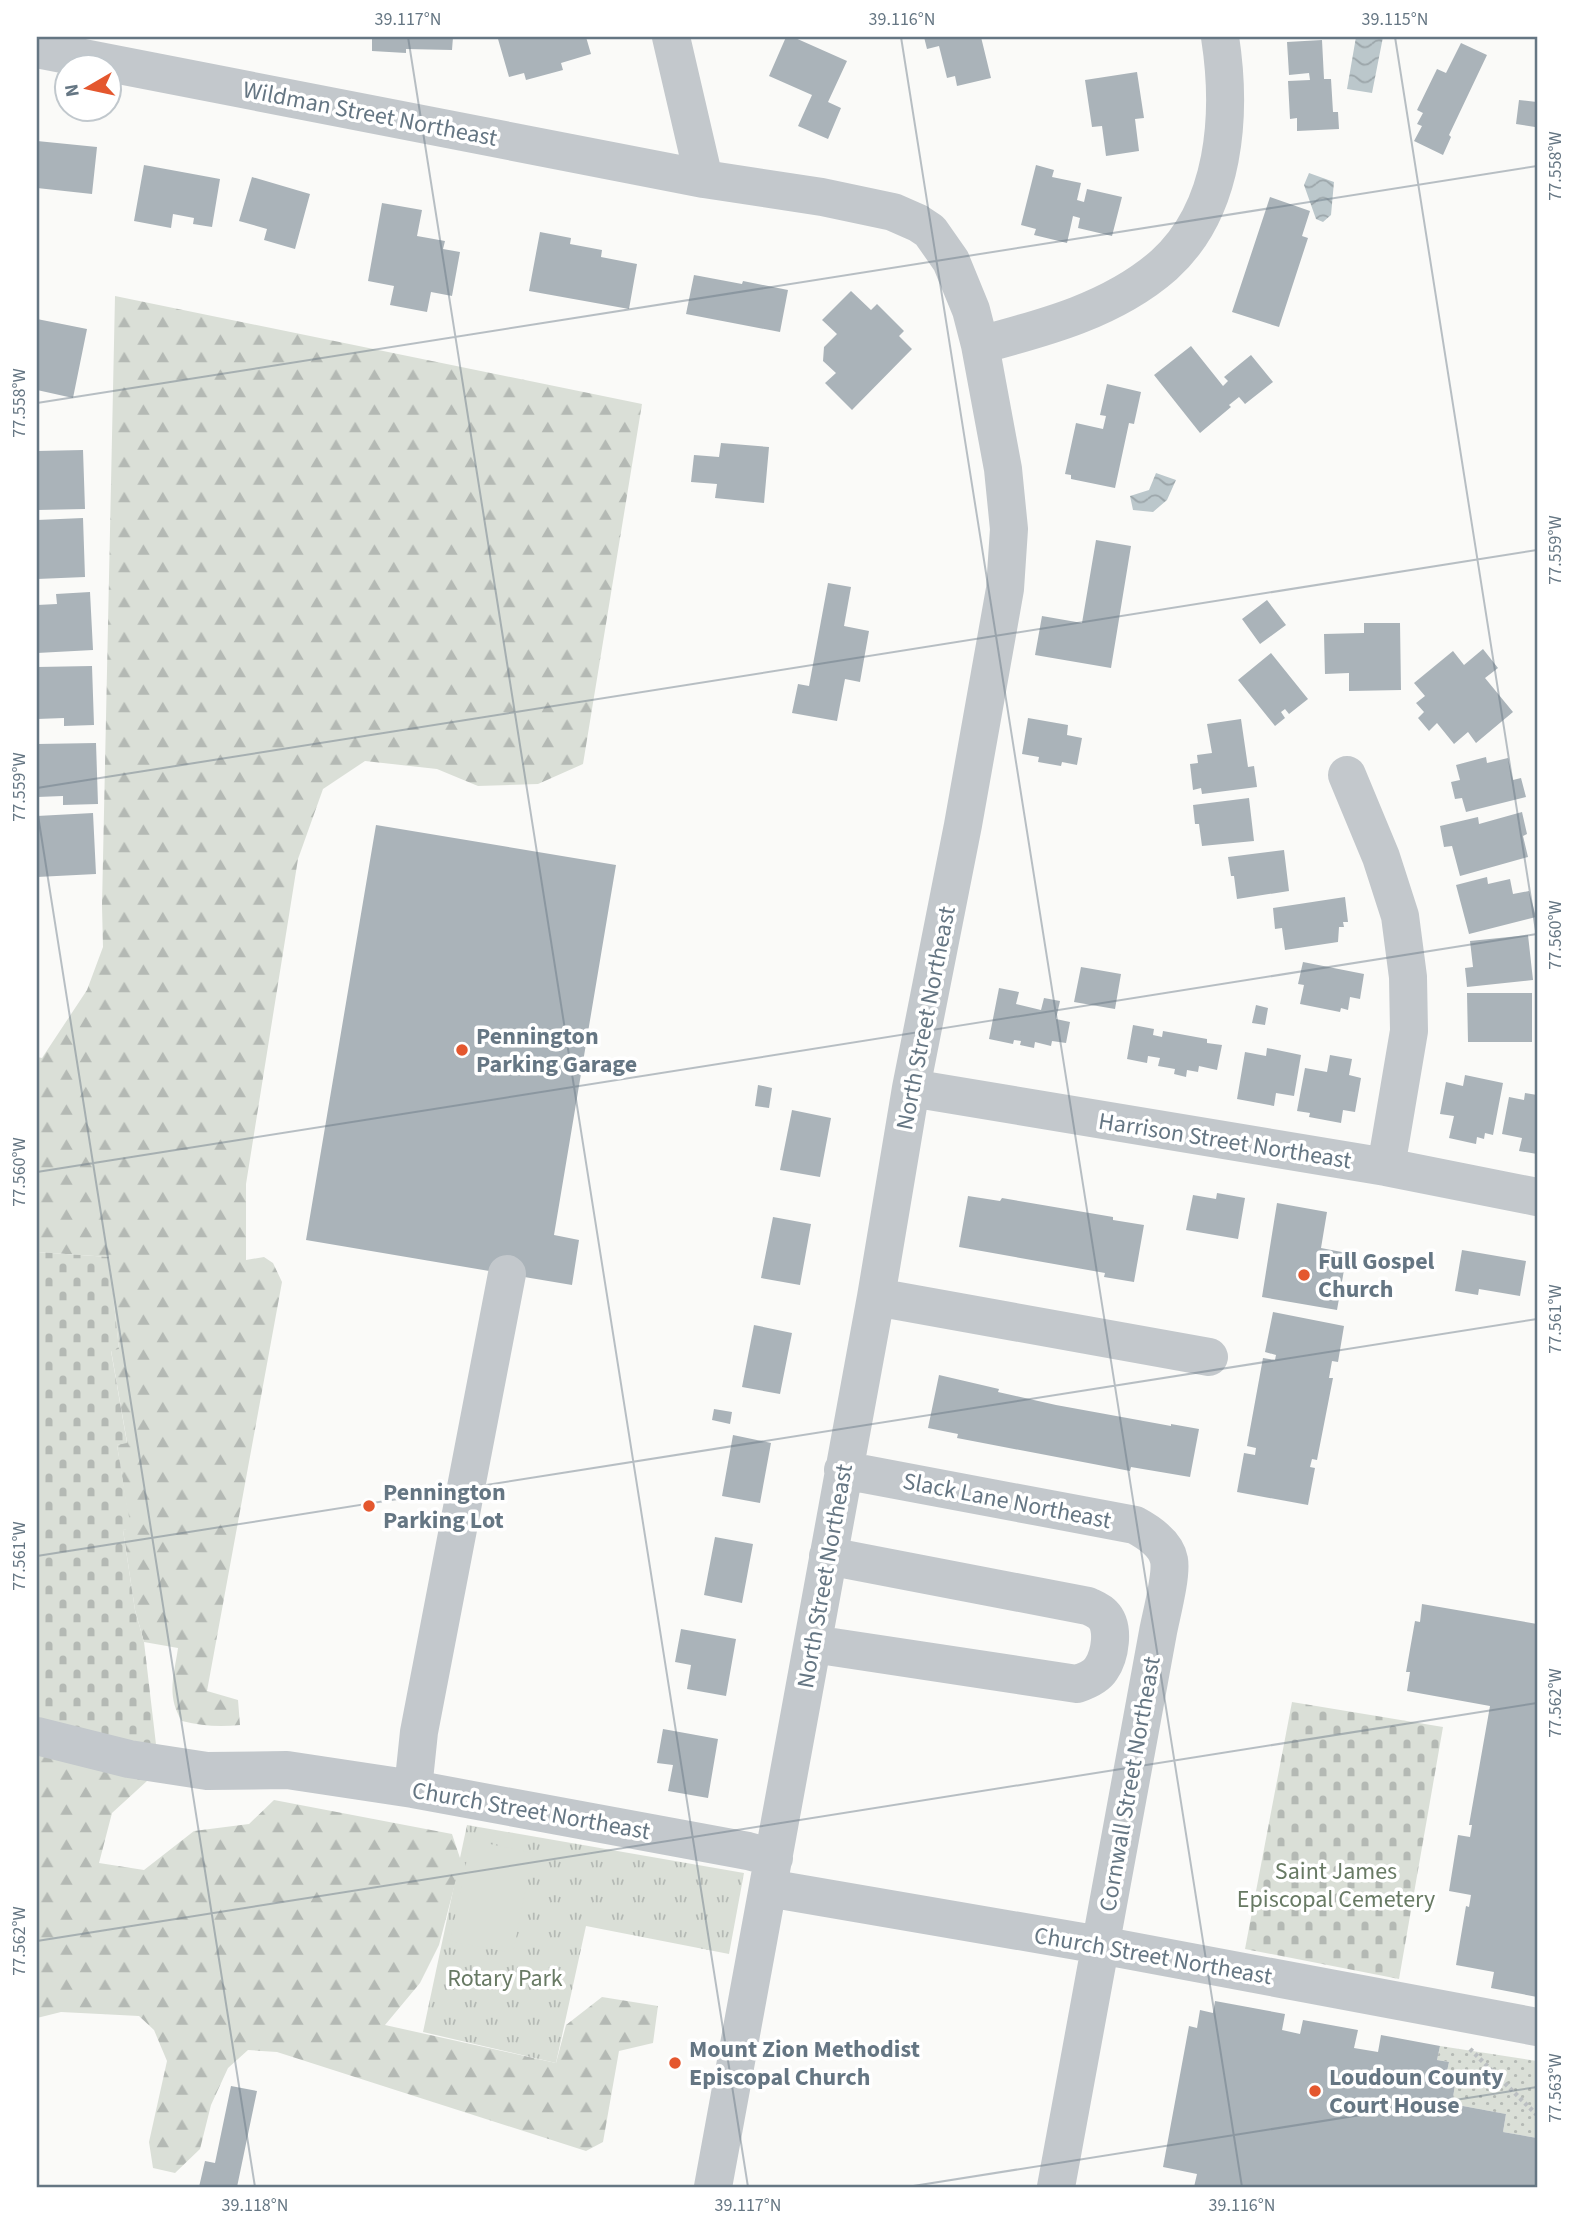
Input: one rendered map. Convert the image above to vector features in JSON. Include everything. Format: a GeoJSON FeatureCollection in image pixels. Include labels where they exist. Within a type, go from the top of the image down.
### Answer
{"type":"FeatureCollection","features":[{"type":"Feature","properties":{"kind":"street"},"geometry":{"type":"LineString","coordinates":[[671,37],[704,178]]}},
{"type":"Feature","properties":{"kind":"street"},"geometry":{"type":"LineString","coordinates":[[980,345],[1045,327],[1097,306],[1140,282],[1164,264],[1184,242],[1200,218],[1212,188],[1223,147],[1225,95],[1220,37]]}},
{"type":"Feature","properties":{"kind":"street","name":"Wildman Street Northeast"},"geometry":{"type":"LineString","coordinates":[[37,49],[704,178]]}},
{"type":"Feature","properties":{"kind":"street","name":"North Street Northeast"},"geometry":{"type":"LineString","coordinates":[[704,178],[821,197],[892,212],[930,231],[951,261],[971,310],[1003,469],[1009,529],[1004,589],[963,825],[911,1088],[876,1297],[713,2187]]}},
{"type":"Feature","properties":{"kind":"street"},"geometry":{"type":"LineString","coordinates":[[1347,775],[1381,857],[1400,916],[1408,977],[1409,1031],[1386,1167]]}},
{"type":"Feature","properties":{"kind":"street","name":"Harrison Street Northeast"},"geometry":{"type":"LineString","coordinates":[[911,1088],[1386,1167],[1537,1197]]}},
{"type":"Feature","properties":{"kind":"street"},"geometry":{"type":"LineString","coordinates":[[413,1789],[419,1732],[507,1274]]}},
{"type":"Feature","properties":{"kind":"street"},"geometry":{"type":"LineString","coordinates":[[876,1297],[1209,1357]]}},
{"type":"Feature","properties":{"kind":"street","name":"Slack Lane Northeast"},"geometry":{"type":"LineString","coordinates":[[843,1470],[1135,1525],[1148,1531],[1163,1547]]}},
{"type":"Feature","properties":{"kind":"street","name":"Cornwall Street Northeast"},"geometry":{"type":"LineString","coordinates":[[1056,2187],[1157,1636],[1169,1560],[1163,1547]]}},
{"type":"Feature","properties":{"kind":"street"},"geometry":{"type":"LineString","coordinates":[[813,1644],[1077,1685],[1101,1670],[1106,1656],[1110,1629],[1103,1615],[1088,1606],[828,1556]]}},
{"type":"Feature","properties":{"kind":"street"},"geometry":{"type":"LineString","coordinates":[[1110,1629],[1157,1636]]}},
{"type":"Feature","properties":{"kind":"street","name":"Church Street Northeast"},"geometry":{"type":"LineString","coordinates":[[37,1736],[129,1759],[207,1771],[287,1770],[413,1789],[748,1851],[771,1873],[1100,1945],[1537,2027]]}},
{"type":"Feature","properties":{"kind":"path"},"geometry":{"type":"LineString","coordinates":[[1456,2013],[1464,2043],[1537,2115]]}},
{"type":"Feature","properties":{"kind":"green space"},"geometry":{"type":"Polygon","coordinates":[[[115,296],[642,404],[583,764],[538,784],[478,786],[437,769],[365,761],[323,789],[298,859],[246,1184],[246,1260],[264,1257],[273,1263],[282,1282],[207,1691],[238,1700],[240,1725],[211,1726],[182,1721],[173,1694],[178,1648],[144,1642],[135,1610],[123,1530],[130,1528],[117,1445],[127,1442],[111,1350],[119,1349],[109,1257],[37,1252],[37,1057],[42,1058],[87,990],[103,947],[115,296]]]}},
{"type":"Feature","properties":{"kind":"green space"},"geometry":{"type":"Polygon","coordinates":[[[37,1252],[109,1257],[119,1349],[111,1351],[127,1443],[117,1445],[131,1529],[123,1530],[135,1610],[144,1642],[159,1770],[37,1746],[37,1252]]]}},
{"type":"Feature","properties":{"kind":"green space","name":"Saint James Episcopal Cemetery"},"geometry":{"type":"Polygon","coordinates":[[[1292,1702],[1443,1727],[1399,1979],[1245,1949],[1292,1702]]]}},
{"type":"Feature","properties":{"kind":"green space"},"geometry":{"type":"Polygon","coordinates":[[[37,1746],[159,1770],[112,1813],[99,1863],[144,1870],[194,1831],[249,1824],[274,1800],[452,1834],[461,1861],[439,1945],[420,1983],[385,2025],[556,2063],[566,2025],[602,1997],[658,2006],[653,2043],[619,2051],[603,2142],[586,2151],[277,2052],[248,2050],[228,2068],[211,2105],[200,2149],[175,2173],[153,2168],[149,2142],[167,2061],[154,2030],[139,2016],[61,2012],[37,2018],[37,1746]]]}},
{"type":"Feature","properties":{"kind":"green space","name":"Rotary Park"},"geometry":{"type":"Polygon","coordinates":[[[467,1825],[744,1873],[729,1954],[586,1926],[556,2063],[423,2032],[467,1825]]]}},
{"type":"Feature","properties":{"kind":"green space"},"geometry":{"type":"Polygon","coordinates":[[[471,1840],[533,1853],[513,1953],[450,1941],[471,1840]]]}},
{"type":"Feature","properties":{"kind":"green space"},"geometry":{"type":"Polygon","coordinates":[[[1440,2046],[1537,2061],[1537,2138],[1503,2132],[1506,2114],[1452,2104],[1456,2078],[1446,2076],[1449,2062],[1437,2060],[1440,2046]]]}},
{"type":"Feature","properties":{"kind":"water"},"geometry":{"type":"Polygon","coordinates":[[[1356,37],[1383,37],[1372,93],[1347,89],[1356,37]]]}},
{"type":"Feature","properties":{"kind":"water"},"geometry":{"type":"Polygon","coordinates":[[[1309,173],[1334,182],[1331,215],[1323,222],[1316,219],[1304,185],[1309,173]]]}},
{"type":"Feature","properties":{"kind":"water"},"geometry":{"type":"Polygon","coordinates":[[[1156,473],[1176,480],[1167,500],[1153,512],[1133,510],[1130,496],[1149,490],[1156,473]]]}},
{"type":"Feature","properties":{"kind":"building"},"geometry":{"type":"Polygon","coordinates":[[[372,37],[453,37],[452,50],[406,49],[406,53],[372,51],[372,37]]]}},
{"type":"Feature","properties":{"kind":"building"},"geometry":{"type":"Polygon","coordinates":[[[586,37],[591,54],[561,63],[563,70],[526,80],[524,73],[509,77],[498,39],[586,37]]]}},
{"type":"Feature","properties":{"kind":"building"},"geometry":{"type":"Polygon","coordinates":[[[786,37],[793,37],[847,61],[828,102],[841,108],[828,139],[798,126],[812,95],[769,76],[786,37]]]}},
{"type":"Feature","properties":{"kind":"building"},"geometry":{"type":"Polygon","coordinates":[[[924,37],[981,37],[991,78],[957,86],[955,76],[947,78],[939,46],[927,49],[924,37]]]}},
{"type":"Feature","properties":{"kind":"building"},"geometry":{"type":"Polygon","coordinates":[[[1322,40],[1324,79],[1331,79],[1333,112],[1338,112],[1339,129],[1297,131],[1297,118],[1290,119],[1288,81],[1310,80],[1309,73],[1289,75],[1287,42],[1322,40]]]}},
{"type":"Feature","properties":{"kind":"building"},"geometry":{"type":"Polygon","coordinates":[[[1461,43],[1487,55],[1449,135],[1451,137],[1443,155],[1414,141],[1422,126],[1417,124],[1423,113],[1417,110],[1437,69],[1446,73],[1461,43]]]}},
{"type":"Feature","properties":{"kind":"building"},"geometry":{"type":"Polygon","coordinates":[[[1137,72],[1144,118],[1135,119],[1139,151],[1106,156],[1102,126],[1092,127],[1085,80],[1137,72]]]}},
{"type":"Feature","properties":{"kind":"building"},"geometry":{"type":"Polygon","coordinates":[[[1519,100],[1537,102],[1535,127],[1516,124],[1519,100]]]}},
{"type":"Feature","properties":{"kind":"building"},"geometry":{"type":"Polygon","coordinates":[[[37,141],[97,147],[92,194],[37,188],[37,141]]]}},
{"type":"Feature","properties":{"kind":"building"},"geometry":{"type":"Polygon","coordinates":[[[144,165],[220,179],[212,227],[193,224],[194,218],[173,214],[171,228],[134,221],[144,165]]]}},
{"type":"Feature","properties":{"kind":"building"},"geometry":{"type":"Polygon","coordinates":[[[1036,165],[1054,170],[1052,177],[1081,183],[1077,200],[1084,202],[1087,189],[1122,197],[1112,236],[1078,228],[1080,218],[1073,216],[1067,243],[1034,235],[1036,229],[1021,225],[1036,165]]]}},
{"type":"Feature","properties":{"kind":"building"},"geometry":{"type":"Polygon","coordinates":[[[252,177],[310,194],[295,249],[264,240],[267,229],[239,221],[252,177]]]}},
{"type":"Feature","properties":{"kind":"building"},"geometry":{"type":"Polygon","coordinates":[[[1270,197],[1310,211],[1302,236],[1308,238],[1279,327],[1232,312],[1270,197]]]}},
{"type":"Feature","properties":{"kind":"building"},"geometry":{"type":"Polygon","coordinates":[[[382,203],[422,210],[417,236],[445,241],[443,249],[460,252],[452,296],[431,292],[427,312],[390,305],[394,286],[368,281],[382,203]]]}},
{"type":"Feature","properties":{"kind":"building"},"geometry":{"type":"Polygon","coordinates":[[[540,232],[571,238],[570,244],[602,250],[601,257],[637,264],[629,309],[529,291],[540,232]]]}},
{"type":"Feature","properties":{"kind":"building"},"geometry":{"type":"Polygon","coordinates":[[[694,275],[788,290],[780,332],[686,314],[694,275]]]}},
{"type":"Feature","properties":{"kind":"building"},"geometry":{"type":"Polygon","coordinates":[[[851,291],[871,310],[877,304],[904,331],[899,336],[912,349],[852,410],[825,383],[836,373],[823,361],[824,347],[837,334],[822,320],[851,291]]]}},
{"type":"Feature","properties":{"kind":"building"},"geometry":{"type":"Polygon","coordinates":[[[37,319],[87,329],[73,398],[37,390],[37,319]]]}},
{"type":"Feature","properties":{"kind":"building"},"geometry":{"type":"Polygon","coordinates":[[[1191,346],[1223,386],[1228,381],[1224,377],[1251,355],[1273,382],[1245,404],[1239,397],[1200,433],[1154,375],[1191,346]]]}},
{"type":"Feature","properties":{"kind":"building"},"geometry":{"type":"Polygon","coordinates":[[[1107,384],[1141,392],[1134,424],[1129,423],[1115,488],[1071,479],[1071,475],[1065,474],[1076,423],[1103,429],[1106,416],[1100,415],[1107,384]]]}},
{"type":"Feature","properties":{"kind":"building"},"geometry":{"type":"Polygon","coordinates":[[[721,443],[769,447],[764,503],[715,498],[717,484],[691,482],[694,455],[719,457],[721,443]]]}},
{"type":"Feature","properties":{"kind":"building"},"geometry":{"type":"Polygon","coordinates":[[[83,450],[85,509],[37,510],[37,451],[83,450]]]}},
{"type":"Feature","properties":{"kind":"building"},"geometry":{"type":"Polygon","coordinates":[[[83,518],[85,577],[37,579],[37,520],[83,518]]]}},
{"type":"Feature","properties":{"kind":"building"},"geometry":{"type":"Polygon","coordinates":[[[1096,540],[1131,546],[1111,668],[1035,655],[1042,616],[1082,623],[1096,540]]]}},
{"type":"Feature","properties":{"kind":"building"},"geometry":{"type":"Polygon","coordinates":[[[828,583],[851,587],[844,626],[869,631],[860,682],[845,679],[837,721],[792,713],[798,684],[809,686],[828,583]]]}},
{"type":"Feature","properties":{"kind":"building"},"geometry":{"type":"Polygon","coordinates":[[[90,592],[93,650],[37,653],[37,605],[57,604],[56,594],[90,592]]]}},
{"type":"Feature","properties":{"kind":"building"},"geometry":{"type":"Polygon","coordinates":[[[1267,600],[1286,625],[1260,644],[1242,619],[1267,600]]]}},
{"type":"Feature","properties":{"kind":"building"},"geometry":{"type":"Polygon","coordinates":[[[1364,623],[1400,623],[1401,690],[1349,691],[1349,673],[1325,674],[1324,634],[1364,633],[1364,623]]]}},
{"type":"Feature","properties":{"kind":"building"},"geometry":{"type":"Polygon","coordinates":[[[1483,649],[1498,668],[1485,678],[1513,712],[1476,743],[1468,732],[1454,744],[1437,723],[1429,731],[1418,718],[1424,712],[1416,703],[1425,696],[1414,683],[1453,651],[1464,665],[1483,649]]]}},
{"type":"Feature","properties":{"kind":"building"},"geometry":{"type":"Polygon","coordinates":[[[1271,653],[1308,699],[1289,714],[1285,709],[1281,712],[1285,718],[1275,726],[1238,680],[1271,653]]]}},
{"type":"Feature","properties":{"kind":"building"},"geometry":{"type":"Polygon","coordinates":[[[92,666],[94,725],[64,726],[64,718],[37,719],[37,667],[92,666]]]}},
{"type":"Feature","properties":{"kind":"building"},"geometry":{"type":"Polygon","coordinates":[[[1028,718],[1068,725],[1067,735],[1082,738],[1077,765],[1062,762],[1061,766],[1038,762],[1039,757],[1022,754],[1028,718]]]}},
{"type":"Feature","properties":{"kind":"building"},"geometry":{"type":"Polygon","coordinates":[[[1241,719],[1248,767],[1254,766],[1257,787],[1202,794],[1201,788],[1193,790],[1190,764],[1198,763],[1197,755],[1212,753],[1207,724],[1241,719]]]}},
{"type":"Feature","properties":{"kind":"building"},"geometry":{"type":"Polygon","coordinates":[[[96,743],[98,804],[63,805],[63,796],[37,797],[37,744],[96,743]]]}},
{"type":"Feature","properties":{"kind":"building"},"geometry":{"type":"Polygon","coordinates":[[[1486,757],[1487,763],[1508,758],[1513,780],[1521,778],[1526,797],[1466,812],[1462,798],[1455,799],[1451,782],[1460,780],[1456,765],[1486,757]]]}},
{"type":"Feature","properties":{"kind":"building"},"geometry":{"type":"Polygon","coordinates":[[[1249,798],[1254,841],[1202,846],[1199,824],[1195,824],[1193,805],[1249,798]]]}},
{"type":"Feature","properties":{"kind":"building"},"geometry":{"type":"Polygon","coordinates":[[[1522,812],[1527,834],[1523,836],[1528,857],[1460,876],[1452,846],[1444,847],[1440,826],[1478,817],[1479,824],[1522,812]]]}},
{"type":"Feature","properties":{"kind":"building"},"geometry":{"type":"Polygon","coordinates":[[[93,813],[96,874],[37,877],[37,816],[93,813]]]}},
{"type":"Feature","properties":{"kind":"building","name":"Pennington Parking Garage"},"geometry":{"type":"Polygon","coordinates":[[[376,825],[616,865],[554,1235],[579,1240],[572,1285],[306,1240],[376,825]]]}},
{"type":"Feature","properties":{"kind":"building"},"geometry":{"type":"Polygon","coordinates":[[[1284,850],[1289,891],[1237,899],[1228,857],[1284,850]]]}},
{"type":"Feature","properties":{"kind":"building"},"geometry":{"type":"Polygon","coordinates":[[[1487,877],[1488,884],[1510,879],[1513,894],[1529,891],[1536,917],[1469,934],[1456,885],[1487,877]]]}},
{"type":"Feature","properties":{"kind":"building"},"geometry":{"type":"Polygon","coordinates":[[[1345,897],[1348,922],[1343,922],[1344,927],[1339,927],[1338,942],[1285,950],[1282,928],[1275,929],[1273,908],[1345,897]]]}},
{"type":"Feature","properties":{"kind":"building"},"geometry":{"type":"Polygon","coordinates":[[[1528,935],[1533,980],[1467,987],[1465,968],[1473,967],[1470,941],[1528,935]]]}},
{"type":"Feature","properties":{"kind":"building"},"geometry":{"type":"Polygon","coordinates":[[[1303,962],[1364,974],[1360,999],[1350,997],[1348,1010],[1341,1008],[1340,1012],[1300,1004],[1304,985],[1298,984],[1303,962]]]}},
{"type":"Feature","properties":{"kind":"building"},"geometry":{"type":"Polygon","coordinates":[[[1081,967],[1121,974],[1115,1009],[1074,1002],[1081,967]]]}},
{"type":"Feature","properties":{"kind":"building"},"geometry":{"type":"Polygon","coordinates":[[[999,988],[1019,992],[1016,1004],[1041,1010],[1044,998],[1060,1001],[1056,1019],[1070,1022],[1066,1043],[1052,1041],[1051,1046],[1035,1042],[1034,1048],[1020,1045],[1021,1041],[1014,1040],[1013,1044],[989,1039],[999,988]]]}},
{"type":"Feature","properties":{"kind":"building"},"geometry":{"type":"Polygon","coordinates":[[[1467,993],[1532,993],[1532,1042],[1468,1042],[1467,993]]]}},
{"type":"Feature","properties":{"kind":"building"},"geometry":{"type":"Polygon","coordinates":[[[1256,1005],[1268,1008],[1265,1025],[1252,1023],[1256,1005]]]}},
{"type":"Feature","properties":{"kind":"building"},"geometry":{"type":"Polygon","coordinates":[[[1133,1025],[1154,1029],[1153,1035],[1162,1037],[1163,1031],[1207,1039],[1207,1043],[1222,1045],[1217,1070],[1199,1066],[1198,1072],[1187,1070],[1186,1077],[1174,1074],[1175,1069],[1158,1066],[1160,1058],[1148,1056],[1147,1063],[1127,1059],[1133,1025]]]}},
{"type":"Feature","properties":{"kind":"building"},"geometry":{"type":"Polygon","coordinates":[[[1267,1048],[1301,1055],[1294,1096],[1276,1093],[1274,1106],[1237,1099],[1245,1052],[1266,1056],[1267,1048]]]}},
{"type":"Feature","properties":{"kind":"building"},"geometry":{"type":"Polygon","coordinates":[[[1330,1055],[1352,1059],[1349,1075],[1361,1078],[1355,1112],[1343,1110],[1341,1123],[1309,1117],[1310,1113],[1297,1111],[1305,1068],[1327,1072],[1330,1055]]]}},
{"type":"Feature","properties":{"kind":"building"},"geometry":{"type":"Polygon","coordinates":[[[1465,1075],[1503,1083],[1493,1135],[1485,1133],[1484,1139],[1477,1137],[1476,1144],[1449,1138],[1454,1116],[1440,1114],[1446,1082],[1463,1086],[1465,1075]]]}},
{"type":"Feature","properties":{"kind":"building"},"geometry":{"type":"Polygon","coordinates":[[[758,1085],[772,1088],[769,1108],[755,1106],[758,1085]]]}},
{"type":"Feature","properties":{"kind":"building"},"geometry":{"type":"Polygon","coordinates":[[[1525,1093],[1537,1095],[1537,1154],[1519,1151],[1522,1138],[1502,1134],[1509,1097],[1524,1100],[1525,1093]]]}},
{"type":"Feature","properties":{"kind":"building"},"geometry":{"type":"Polygon","coordinates":[[[792,1110],[831,1118],[820,1177],[780,1170],[792,1110]]]}},
{"type":"Feature","properties":{"kind":"building"},"geometry":{"type":"Polygon","coordinates":[[[1217,1193],[1245,1198],[1238,1239],[1186,1230],[1193,1195],[1216,1199],[1217,1193]]]}},
{"type":"Feature","properties":{"kind":"building"},"geometry":{"type":"Polygon","coordinates":[[[968,1196],[1000,1201],[1002,1198],[1144,1225],[1134,1282],[1104,1277],[1105,1273],[959,1247],[968,1196]]]}},
{"type":"Feature","properties":{"kind":"building","name":"Full Gospel Church"},"geometry":{"type":"Polygon","coordinates":[[[1277,1203],[1327,1212],[1321,1248],[1347,1253],[1337,1310],[1262,1297],[1277,1203]]]}},
{"type":"Feature","properties":{"kind":"building"},"geometry":{"type":"Polygon","coordinates":[[[773,1217],[811,1224],[800,1285],[761,1278],[773,1217]]]}},
{"type":"Feature","properties":{"kind":"building"},"geometry":{"type":"Polygon","coordinates":[[[1462,1250],[1526,1261],[1520,1296],[1479,1289],[1478,1295],[1455,1291],[1462,1250]]]}},
{"type":"Feature","properties":{"kind":"building"},"geometry":{"type":"Polygon","coordinates":[[[1273,1312],[1344,1326],[1338,1362],[1332,1361],[1329,1378],[1333,1378],[1317,1460],[1312,1459],[1310,1467],[1315,1468],[1308,1505],[1237,1492],[1244,1453],[1255,1455],[1256,1448],[1247,1446],[1263,1358],[1275,1360],[1276,1355],[1265,1352],[1273,1312]]]}},
{"type":"Feature","properties":{"kind":"building"},"geometry":{"type":"Polygon","coordinates":[[[754,1325],[792,1333],[780,1394],[742,1387],[754,1325]]]}},
{"type":"Feature","properties":{"kind":"building"},"geometry":{"type":"Polygon","coordinates":[[[939,1375],[1056,1405],[1199,1429],[1190,1477],[1131,1467],[1130,1471],[957,1438],[958,1434],[928,1428],[939,1375]]]}},
{"type":"Feature","properties":{"kind":"building"},"geometry":{"type":"Polygon","coordinates":[[[714,1409],[732,1412],[730,1424],[712,1420],[714,1409]]]}},
{"type":"Feature","properties":{"kind":"building"},"geometry":{"type":"Polygon","coordinates":[[[733,1435],[771,1443],[760,1503],[722,1496],[733,1435]]]}},
{"type":"Feature","properties":{"kind":"building"},"geometry":{"type":"Polygon","coordinates":[[[715,1537],[753,1544],[742,1603],[704,1595],[715,1537]]]}},
{"type":"Feature","properties":{"kind":"building"},"geometry":{"type":"Polygon","coordinates":[[[1422,1604],[1537,1624],[1537,1997],[1491,1988],[1494,1972],[1456,1965],[1466,1906],[1469,1907],[1471,1895],[1449,1891],[1458,1835],[1470,1837],[1472,1825],[1469,1825],[1490,1706],[1407,1691],[1410,1672],[1406,1672],[1415,1621],[1420,1622],[1422,1604]]]}},
{"type":"Feature","properties":{"kind":"building"},"geometry":{"type":"Polygon","coordinates":[[[681,1629],[736,1639],[726,1696],[687,1689],[691,1665],[675,1662],[681,1629]]]}},
{"type":"Feature","properties":{"kind":"building"},"geometry":{"type":"Polygon","coordinates":[[[663,1729],[718,1739],[708,1798],[668,1791],[673,1765],[657,1763],[663,1729]]]}},
{"type":"Feature","properties":{"kind":"building","name":"Loudoun County Court House"},"geometry":{"type":"Polygon","coordinates":[[[1215,2001],[1285,2014],[1282,2030],[1300,2034],[1303,2020],[1358,2030],[1354,2048],[1378,2052],[1381,2035],[1440,2046],[1437,2060],[1449,2062],[1446,2076],[1456,2078],[1452,2104],[1506,2114],[1503,2132],[1537,2138],[1537,2187],[1194,2187],[1197,2174],[1163,2167],[1189,2026],[1197,2028],[1200,2010],[1213,2013],[1215,2001]]]}},
{"type":"Feature","properties":{"kind":"building"},"geometry":{"type":"Polygon","coordinates":[[[231,2086],[257,2091],[237,2187],[199,2187],[205,2161],[215,2163],[231,2086]]]}},
{"type":"Feature","properties":{"kind":"place","name":"Pennington Parking Garage"},"geometry":{"type":"Point","coordinates":[462,1050]}},
{"type":"Feature","properties":{"kind":"place","name":"Full Gospel Church"},"geometry":{"type":"Point","coordinates":[1304,1275]}},
{"type":"Feature","properties":{"kind":"place","name":"Pennington Parking Lot"},"geometry":{"type":"Point","coordinates":[369,1506]}},
{"type":"Feature","properties":{"kind":"place","name":"Mount Zion Methodist Episcopal Church"},"geometry":{"type":"Point","coordinates":[675,2063]}},
{"type":"Feature","properties":{"kind":"place","name":"Loudoun County Court House"},"geometry":{"type":"Point","coordinates":[1315,2091]}}]}
